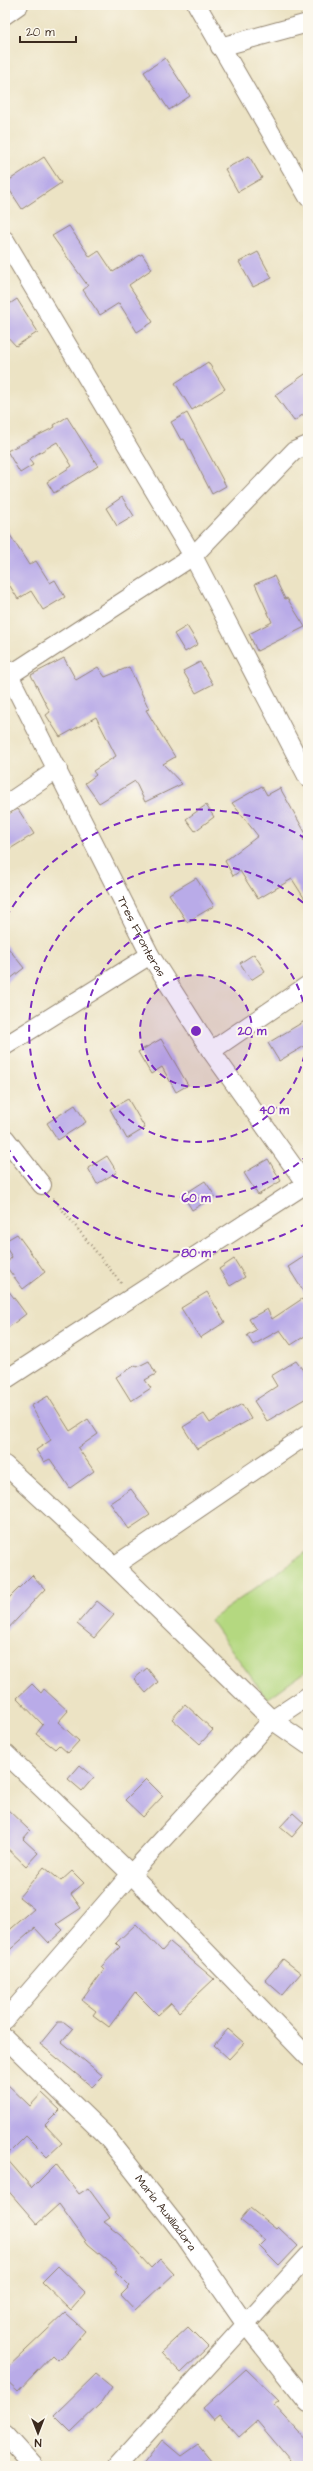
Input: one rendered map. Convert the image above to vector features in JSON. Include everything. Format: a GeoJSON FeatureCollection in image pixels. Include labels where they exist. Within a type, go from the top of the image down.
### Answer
{"type":"FeatureCollection","features":[{"type":"Feature","properties":{"kind":"street"},"geometry":{"type":"LineString","coordinates":[[5,15],[20,5]]}},
{"type":"Feature","properties":{"kind":"street"},"geometry":{"type":"LineString","coordinates":[[197,5],[308,197]]}},
{"type":"Feature","properties":{"kind":"street"},"geometry":{"type":"LineString","coordinates":[[220,47],[308,23]]}},
{"type":"Feature","properties":{"kind":"street"},"geometry":{"type":"LineString","coordinates":[[5,240],[193,556],[308,778]]}},
{"type":"Feature","properties":{"kind":"street"},"geometry":{"type":"LineString","coordinates":[[8,671],[193,556],[294,451],[308,445]]}},
{"type":"Feature","properties":{"kind":"street","name":"Tres Fronteras"},"geometry":{"type":"LineString","coordinates":[[8,671],[150,955],[210,1051],[307,1186]]}},
{"type":"Feature","properties":{"kind":"street"},"geometry":{"type":"LineString","coordinates":[[5,804],[58,769]]}},
{"type":"Feature","properties":{"kind":"street"},"geometry":{"type":"LineString","coordinates":[[5,1046],[150,955]]}},
{"type":"Feature","properties":{"kind":"street"},"geometry":{"type":"LineString","coordinates":[[210,1051],[308,985]]}},
{"type":"Feature","properties":{"kind":"street"},"geometry":{"type":"LineString","coordinates":[[5,1138],[42,1184]]}},
{"type":"Feature","properties":{"kind":"street"},"geometry":{"type":"LineString","coordinates":[[5,1380],[307,1186]]}},
{"type":"Feature","properties":{"kind":"street"},"geometry":{"type":"LineString","coordinates":[[114,1566],[308,1434]]}},
{"type":"Feature","properties":{"kind":"street"},"geometry":{"type":"LineString","coordinates":[[5,1465],[114,1566],[272,1720],[308,1745]]}},
{"type":"Feature","properties":{"kind":"street"},"geometry":{"type":"LineString","coordinates":[[5,2020],[131,1874],[272,1720],[308,1696]]}},
{"type":"Feature","properties":{"kind":"street"},"geometry":{"type":"LineString","coordinates":[[5,1753],[131,1874],[308,2057]]}},
{"type":"Feature","properties":{"kind":"street","name":"María Auxiliadora"},"geometry":{"type":"LineString","coordinates":[[5,2038],[106,2136],[183,2234],[246,2325],[308,2403]]}},
{"type":"Feature","properties":{"kind":"street"},"geometry":{"type":"LineString","coordinates":[[117,2466],[308,2256]]}},
{"type":"Feature","properties":{"kind":"street"},"geometry":{"type":"LineString","coordinates":[[5,2434],[34,2466]]}},
{"type":"Feature","properties":{"kind":"path"},"geometry":{"type":"LineString","coordinates":[[42,1184],[133,1297]]}},
{"type":"Feature","properties":{"kind":"green space"},"geometry":{"type":"Polygon","coordinates":[[[308,1551],[308,1670],[267,1699],[210,1620],[308,1551]]]}},
{"type":"Feature","properties":{"kind":"building"},"geometry":{"type":"Polygon","coordinates":[[[165,58],[190,96],[169,110],[144,72],[165,58]]]}},
{"type":"Feature","properties":{"kind":"building"},"geometry":{"type":"Polygon","coordinates":[[[249,156],[262,178],[238,192],[225,169],[249,156]]]}},
{"type":"Feature","properties":{"kind":"building"},"geometry":{"type":"Polygon","coordinates":[[[44,157],[61,183],[22,209],[5,183],[44,157]]]}},
{"type":"Feature","properties":{"kind":"building"},"geometry":{"type":"Polygon","coordinates":[[[69,226],[90,257],[99,251],[113,272],[142,254],[152,269],[129,285],[153,322],[137,332],[119,303],[100,315],[83,290],[88,286],[52,236],[69,226]]]}},
{"type":"Feature","properties":{"kind":"building"},"geometry":{"type":"Polygon","coordinates":[[[258,252],[272,278],[253,287],[239,262],[258,252]]]}},
{"type":"Feature","properties":{"kind":"building"},"geometry":{"type":"Polygon","coordinates":[[[17,299],[38,332],[16,346],[5,334],[5,307],[17,299]]]}},
{"type":"Feature","properties":{"kind":"building"},"geometry":{"type":"Polygon","coordinates":[[[208,362],[225,389],[192,410],[175,383],[208,362]]]}},
{"type":"Feature","properties":{"kind":"building"},"geometry":{"type":"Polygon","coordinates":[[[308,372],[308,411],[294,421],[275,395],[308,372]]]}},
{"type":"Feature","properties":{"kind":"building"},"geometry":{"type":"Polygon","coordinates":[[[187,413],[226,486],[212,494],[184,439],[181,440],[171,422],[187,413]]]}},
{"type":"Feature","properties":{"kind":"building"},"geometry":{"type":"Polygon","coordinates":[[[67,417],[98,466],[54,493],[47,482],[72,466],[57,442],[29,459],[33,465],[20,473],[7,451],[55,427],[54,425],[67,417]]]}},
{"type":"Feature","properties":{"kind":"building"},"geometry":{"type":"Polygon","coordinates":[[[122,497],[134,516],[117,526],[106,508],[122,497]]]}},
{"type":"Feature","properties":{"kind":"building"},"geometry":{"type":"Polygon","coordinates":[[[5,527],[29,565],[36,561],[50,583],[55,580],[65,597],[43,610],[31,591],[18,599],[5,578],[5,527]]]}},
{"type":"Feature","properties":{"kind":"building"},"geometry":{"type":"Polygon","coordinates":[[[274,576],[285,599],[287,598],[305,627],[257,651],[249,634],[272,622],[255,584],[274,576]]]}},
{"type":"Feature","properties":{"kind":"building"},"geometry":{"type":"Polygon","coordinates":[[[187,626],[198,644],[185,652],[174,634],[187,626]]]}},
{"type":"Feature","properties":{"kind":"building"},"geometry":{"type":"Polygon","coordinates":[[[64,658],[76,680],[98,667],[105,677],[129,667],[149,709],[146,710],[175,757],[163,764],[182,784],[145,802],[135,781],[99,803],[85,783],[96,775],[93,771],[116,756],[96,717],[60,737],[46,715],[50,712],[31,675],[64,658]]]}},
{"type":"Feature","properties":{"kind":"building"},"geometry":{"type":"Polygon","coordinates":[[[200,662],[213,684],[196,693],[183,671],[200,662]]]}},
{"type":"Feature","properties":{"kind":"building"},"geometry":{"type":"Polygon","coordinates":[[[262,786],[267,795],[280,788],[306,834],[302,837],[308,848],[308,904],[292,879],[258,899],[240,871],[233,876],[225,861],[258,836],[232,803],[262,786]]]}},
{"type":"Feature","properties":{"kind":"building"},"geometry":{"type":"Polygon","coordinates":[[[206,805],[214,817],[195,831],[186,819],[206,805]]]}},
{"type":"Feature","properties":{"kind":"building"},"geometry":{"type":"Polygon","coordinates":[[[18,809],[34,834],[5,852],[5,815],[18,809]]]}},
{"type":"Feature","properties":{"kind":"building"},"geometry":{"type":"Polygon","coordinates":[[[196,878],[214,906],[187,922],[169,894],[196,878]]]}},
{"type":"Feature","properties":{"kind":"building"},"geometry":{"type":"Polygon","coordinates":[[[5,944],[24,968],[5,983],[5,944]]]}},
{"type":"Feature","properties":{"kind":"building"},"geometry":{"type":"Polygon","coordinates":[[[254,954],[265,971],[251,980],[240,963],[254,954]]]}},
{"type":"Feature","properties":{"kind":"building"},"geometry":{"type":"Polygon","coordinates":[[[308,1019],[308,1044],[279,1061],[268,1043],[308,1019]]]}},
{"type":"Feature","properties":{"kind":"building"},"geometry":{"type":"Polygon","coordinates":[[[161,1039],[188,1085],[176,1092],[162,1067],[151,1074],[138,1052],[161,1039]]]}},
{"type":"Feature","properties":{"kind":"building"},"geometry":{"type":"Polygon","coordinates":[[[128,1099],[145,1128],[127,1139],[110,1109],[128,1099]]]}},
{"type":"Feature","properties":{"kind":"building"},"geometry":{"type":"Polygon","coordinates":[[[75,1105],[86,1122],[58,1140],[47,1123],[75,1105]]]}},
{"type":"Feature","properties":{"kind":"building"},"geometry":{"type":"Polygon","coordinates":[[[107,1156],[117,1172],[97,1184],[88,1168],[107,1156]]]}},
{"type":"Feature","properties":{"kind":"building"},"geometry":{"type":"Polygon","coordinates":[[[268,1159],[281,1181],[258,1195],[244,1173],[268,1159]]]}},
{"type":"Feature","properties":{"kind":"building"},"geometry":{"type":"Polygon","coordinates":[[[205,1181],[215,1196],[192,1210],[183,1195],[205,1181]]]}},
{"type":"Feature","properties":{"kind":"building"},"geometry":{"type":"Polygon","coordinates":[[[17,1234],[45,1272],[23,1289],[5,1265],[12,1257],[5,1246],[5,1241],[17,1234]]]}},
{"type":"Feature","properties":{"kind":"building"},"geometry":{"type":"Polygon","coordinates":[[[308,1254],[308,1299],[288,1267],[308,1254]]]}},
{"type":"Feature","properties":{"kind":"building"},"geometry":{"type":"Polygon","coordinates":[[[234,1259],[245,1277],[230,1286],[219,1269],[234,1259]]]}},
{"type":"Feature","properties":{"kind":"building"},"geometry":{"type":"Polygon","coordinates":[[[5,1286],[26,1314],[5,1330],[5,1286]]]}},
{"type":"Feature","properties":{"kind":"building"},"geometry":{"type":"Polygon","coordinates":[[[207,1292],[225,1322],[200,1338],[181,1308],[207,1292]]]}},
{"type":"Feature","properties":{"kind":"building"},"geometry":{"type":"Polygon","coordinates":[[[302,1299],[308,1308],[308,1334],[291,1345],[280,1330],[253,1345],[247,1335],[256,1330],[249,1319],[267,1309],[272,1319],[302,1299]]]}},
{"type":"Feature","properties":{"kind":"building"},"geometry":{"type":"Polygon","coordinates":[[[149,1361],[156,1374],[145,1380],[151,1388],[131,1401],[116,1377],[136,1365],[137,1367],[149,1361]]]}},
{"type":"Feature","properties":{"kind":"building"},"geometry":{"type":"Polygon","coordinates":[[[296,1361],[308,1377],[308,1397],[267,1421],[254,1401],[277,1386],[271,1376],[296,1361]]]}},
{"type":"Feature","properties":{"kind":"building"},"geometry":{"type":"Polygon","coordinates":[[[48,1396],[70,1431],[88,1419],[98,1434],[78,1448],[94,1471],[70,1488],[50,1459],[44,1462],[36,1450],[51,1440],[31,1406],[48,1396]]]}},
{"type":"Feature","properties":{"kind":"building"},"geometry":{"type":"Polygon","coordinates":[[[242,1404],[251,1419],[197,1449],[183,1427],[204,1414],[210,1423],[242,1404]]]}},
{"type":"Feature","properties":{"kind":"building"},"geometry":{"type":"Polygon","coordinates":[[[131,1489],[150,1515],[129,1529],[110,1503],[131,1489]]]}},
{"type":"Feature","properties":{"kind":"building"},"geometry":{"type":"Polygon","coordinates":[[[32,1575],[45,1589],[5,1632],[5,1602],[32,1575]]]}},
{"type":"Feature","properties":{"kind":"building"},"geometry":{"type":"Polygon","coordinates":[[[97,1601],[114,1615],[94,1638],[77,1624],[97,1601]]]}},
{"type":"Feature","properties":{"kind":"building"},"geometry":{"type":"Polygon","coordinates":[[[147,1668],[158,1682],[146,1693],[134,1679],[147,1668]]]}},
{"type":"Feature","properties":{"kind":"building"},"geometry":{"type":"Polygon","coordinates":[[[32,1684],[41,1693],[44,1689],[68,1711],[58,1722],[79,1741],[68,1753],[59,1745],[55,1749],[36,1734],[43,1725],[17,1698],[32,1684]]]}},
{"type":"Feature","properties":{"kind":"building"},"geometry":{"type":"Polygon","coordinates":[[[185,1704],[213,1730],[200,1744],[172,1719],[185,1704]]]}},
{"type":"Feature","properties":{"kind":"building"},"geometry":{"type":"Polygon","coordinates":[[[80,1765],[94,1777],[82,1791],[68,1779],[80,1765]]]}},
{"type":"Feature","properties":{"kind":"building"},"geometry":{"type":"Polygon","coordinates":[[[146,1779],[163,1796],[143,1817],[125,1800],[146,1779]]]}},
{"type":"Feature","properties":{"kind":"building"},"geometry":{"type":"Polygon","coordinates":[[[5,1807],[30,1831],[23,1839],[38,1853],[26,1866],[5,1846],[5,1807]]]}},
{"type":"Feature","properties":{"kind":"building"},"geometry":{"type":"Polygon","coordinates":[[[293,1813],[304,1823],[292,1837],[280,1827],[293,1813]]]}},
{"type":"Feature","properties":{"kind":"building"},"geometry":{"type":"Polygon","coordinates":[[[44,1867],[61,1881],[72,1871],[84,1883],[71,1894],[81,1908],[57,1924],[63,1930],[49,1943],[35,1928],[5,1954],[5,1934],[34,1909],[19,1897],[44,1867]]]}},
{"type":"Feature","properties":{"kind":"building"},"geometry":{"type":"Polygon","coordinates":[[[136,1924],[162,1951],[170,1942],[214,1979],[179,2012],[171,2003],[158,2015],[135,1992],[109,2027],[93,2015],[96,2011],[82,2000],[104,1970],[101,1967],[120,1947],[116,1943],[136,1924]]]}},
{"type":"Feature","properties":{"kind":"building"},"geometry":{"type":"Polygon","coordinates":[[[283,1959],[301,1973],[282,1995],[265,1980],[283,1959]]]}},
{"type":"Feature","properties":{"kind":"building"},"geometry":{"type":"Polygon","coordinates":[[[58,2022],[64,2022],[73,2029],[62,2042],[103,2076],[92,2087],[40,2044],[58,2022]]]}},
{"type":"Feature","properties":{"kind":"building"},"geometry":{"type":"Polygon","coordinates":[[[228,2029],[244,2043],[229,2059],[214,2045],[228,2029]]]}},
{"type":"Feature","properties":{"kind":"building"},"geometry":{"type":"Polygon","coordinates":[[[5,2082],[30,2106],[42,2093],[60,2110],[45,2125],[62,2143],[47,2157],[26,2136],[5,2157],[5,2082]]]}},
{"type":"Feature","properties":{"kind":"building"},"geometry":{"type":"Polygon","coordinates":[[[5,2157],[32,2188],[56,2164],[79,2194],[88,2188],[110,2218],[104,2222],[121,2235],[151,2268],[160,2259],[174,2274],[135,2310],[121,2295],[130,2286],[115,2271],[118,2269],[88,2244],[59,2204],[37,2224],[5,2187],[5,2157]]]}},
{"type":"Feature","properties":{"kind":"building"},"geometry":{"type":"Polygon","coordinates":[[[250,2208],[276,2229],[278,2227],[298,2246],[279,2266],[259,2246],[265,2240],[240,2220],[250,2208]]]}},
{"type":"Feature","properties":{"kind":"building"},"geometry":{"type":"Polygon","coordinates":[[[58,2266],[86,2293],[71,2310],[42,2282],[58,2266]]]}},
{"type":"Feature","properties":{"kind":"building"},"geometry":{"type":"Polygon","coordinates":[[[65,2313],[85,2331],[61,2359],[60,2357],[57,2360],[52,2355],[18,2391],[5,2379],[5,2370],[65,2313]]]}},
{"type":"Feature","properties":{"kind":"building"},"geometry":{"type":"Polygon","coordinates":[[[188,2327],[208,2347],[181,2373],[161,2352],[188,2327]]]}},
{"type":"Feature","properties":{"kind":"building"},"geometry":{"type":"Polygon","coordinates":[[[246,2369],[279,2401],[274,2405],[308,2442],[308,2466],[295,2466],[257,2421],[239,2437],[219,2415],[213,2420],[203,2408],[246,2369]]]}},
{"type":"Feature","properties":{"kind":"building"},"geometry":{"type":"Polygon","coordinates":[[[96,2374],[112,2387],[101,2403],[71,2432],[54,2415],[96,2374]]]}},
{"type":"Feature","properties":{"kind":"building"},"geometry":{"type":"Polygon","coordinates":[[[162,2440],[181,2456],[198,2444],[216,2466],[142,2466],[162,2440]]]}}]}
